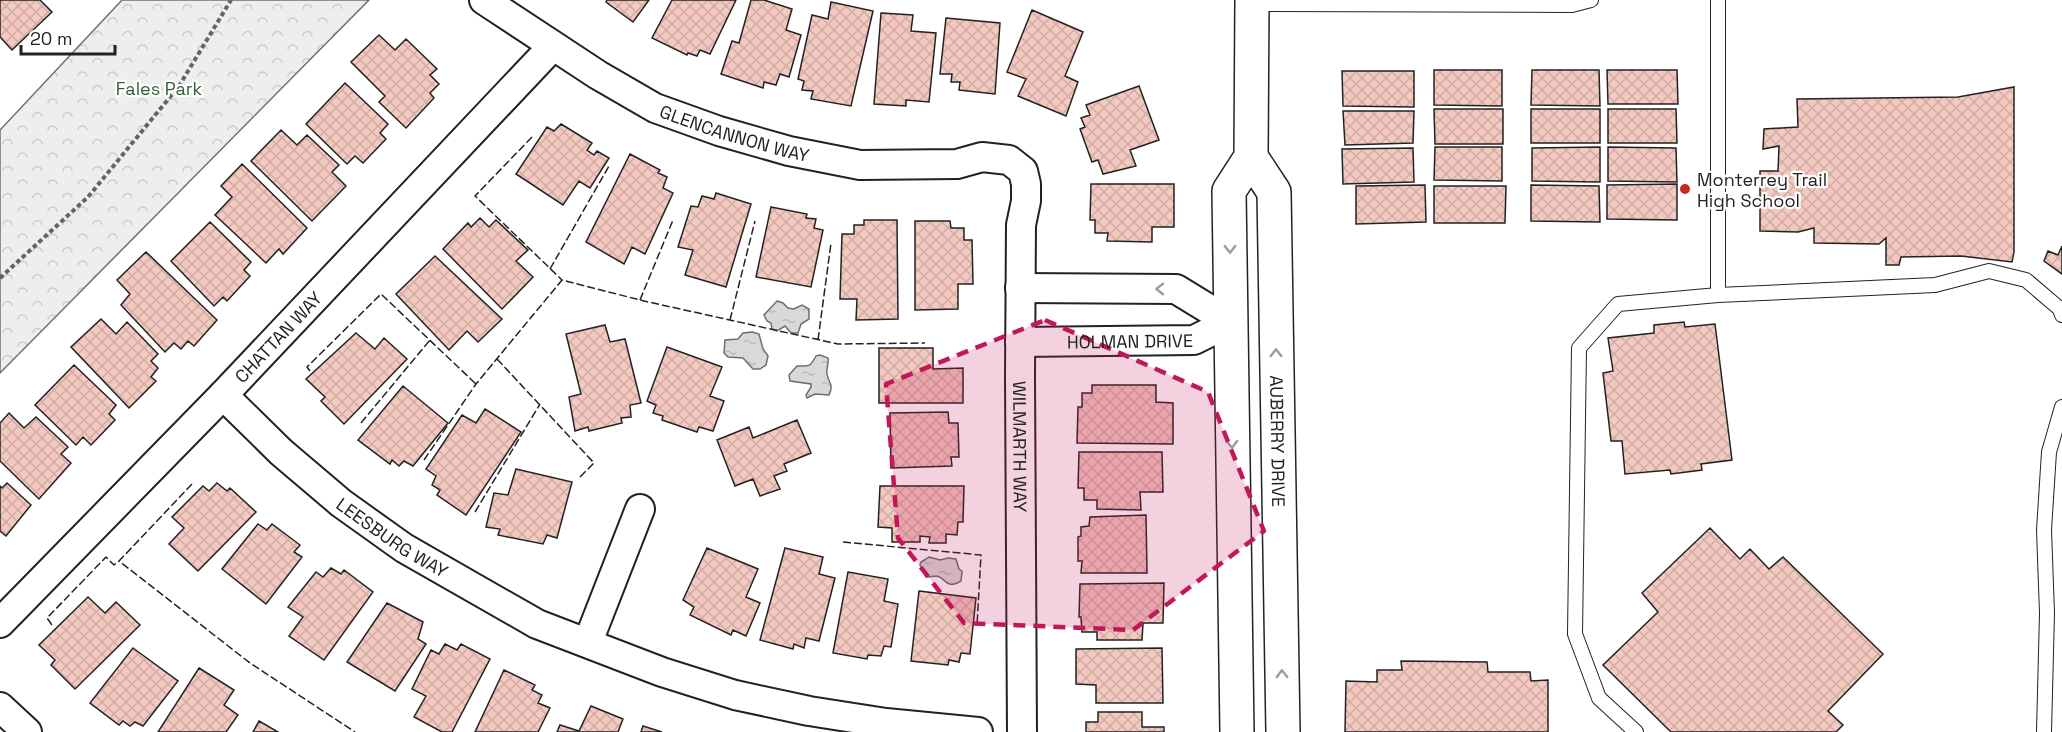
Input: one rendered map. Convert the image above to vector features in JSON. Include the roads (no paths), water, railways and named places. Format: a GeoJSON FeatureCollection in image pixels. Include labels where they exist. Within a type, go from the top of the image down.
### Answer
{"type":"FeatureCollection","features":[{"type":"Feature","properties":{"kind":"street","name":"GLENCANNON WAY"},"geometry":{"type":"LineString","coordinates":[[484,0],[598,75],[655,108],[719,131],[789,151],[860,165],[957,164],[982,157],[1009,160],[1015,164]]}},
{"type":"Feature","properties":{"kind":"street"},"geometry":{"type":"LineString","coordinates":[[1236,732],[1229,191],[1251,157],[1252,2]]}},
{"type":"Feature","properties":{"kind":"street","name":"CHATTAN WAY"},"geometry":{"type":"LineString","coordinates":[[0,623],[223,395],[553,46]]}},
{"type":"Feature","properties":{"kind":"street","name":"AUBERRY DRIVE"},"geometry":{"type":"LineString","coordinates":[[1251,157],[1274,192],[1283,732]]}},
{"type":"Feature","properties":{"kind":"street","name":"WILMARTH WAY"},"geometry":{"type":"LineString","coordinates":[[1015,164],[1023,171],[1026,184],[1026,201],[1021,225],[1020,288],[1022,732]]}},
{"type":"Feature","properties":{"kind":"street","name":"HOLMAN DRIVE"},"geometry":{"type":"LineString","coordinates":[[1020,288],[1176,289],[1230,322]]}},
{"type":"Feature","properties":{"kind":"street","name":"HOLMAN DRIVE"},"geometry":{"type":"LineString","coordinates":[[1020,342],[1194,340],[1230,322]]}},
{"type":"Feature","properties":{"kind":"street","name":"LEESBURG WAY"},"geometry":{"type":"LineString","coordinates":[[223,395],[280,452],[341,503],[404,548],[537,624],[662,672],[735,695],[808,711],[886,723],[978,732]]}},
{"type":"Feature","properties":{"kind":"street"},"geometry":{"type":"LineString","coordinates":[[588,642],[640,509]]}},
{"type":"Feature","properties":{"kind":"street"},"geometry":{"type":"LineString","coordinates":[[0,706],[27,732]]}},
{"type":"Feature","properties":{"kind":"lane"},"geometry":{"type":"LineString","coordinates":[[1718,0],[1718,295]]}},
{"type":"Feature","properties":{"kind":"lane"},"geometry":{"type":"LineString","coordinates":[[1252,2],[1572,5],[1587,1]]}},
{"type":"Feature","properties":{"kind":"lane"},"geometry":{"type":"LineString","coordinates":[[1636,732],[1599,698],[1575,633],[1580,348],[1618,304],[1718,295],[1935,285],[1989,272],[2026,280],[2060,309],[2062,315]]}},
{"type":"Feature","properties":{"kind":"lane"},"geometry":{"type":"LineString","coordinates":[[2044,732],[2047,613],[2044,530],[2049,452],[2062,407]]}},
{"type":"Feature","properties":{"kind":"water"},"geometry":{"type":"Polygon","coordinates":[[[777,301],[788,308],[794,309],[802,305],[809,309],[809,319],[801,324],[798,333],[791,333],[785,326],[777,331],[772,329],[771,323],[764,315],[777,301]]]}},
{"type":"Feature","properties":{"kind":"water"},"geometry":{"type":"Polygon","coordinates":[[[743,333],[759,334],[763,349],[768,356],[766,365],[760,369],[753,369],[743,358],[728,357],[724,353],[725,340],[738,339],[743,333]]]}},
{"type":"Feature","properties":{"kind":"water"},"geometry":{"type":"Polygon","coordinates":[[[816,356],[828,358],[827,372],[831,386],[829,395],[815,394],[807,398],[811,384],[790,381],[789,375],[797,366],[809,365],[816,356]]]}},
{"type":"Feature","properties":{"kind":"water"},"geometry":{"type":"Polygon","coordinates":[[[929,557],[940,560],[956,559],[962,571],[961,581],[949,584],[937,576],[926,577],[920,565],[929,557]]]}},
{"type":"Feature","properties":{"kind":"place","name":"Monterrey Trail High School"},"geometry":{"type":"Point","coordinates":[1685,189]}},
{"type":"Feature","properties":{"kind":"park label","name":"Fales Park"},"geometry":{"type":"Point","coordinates":[159,88]}}]}
